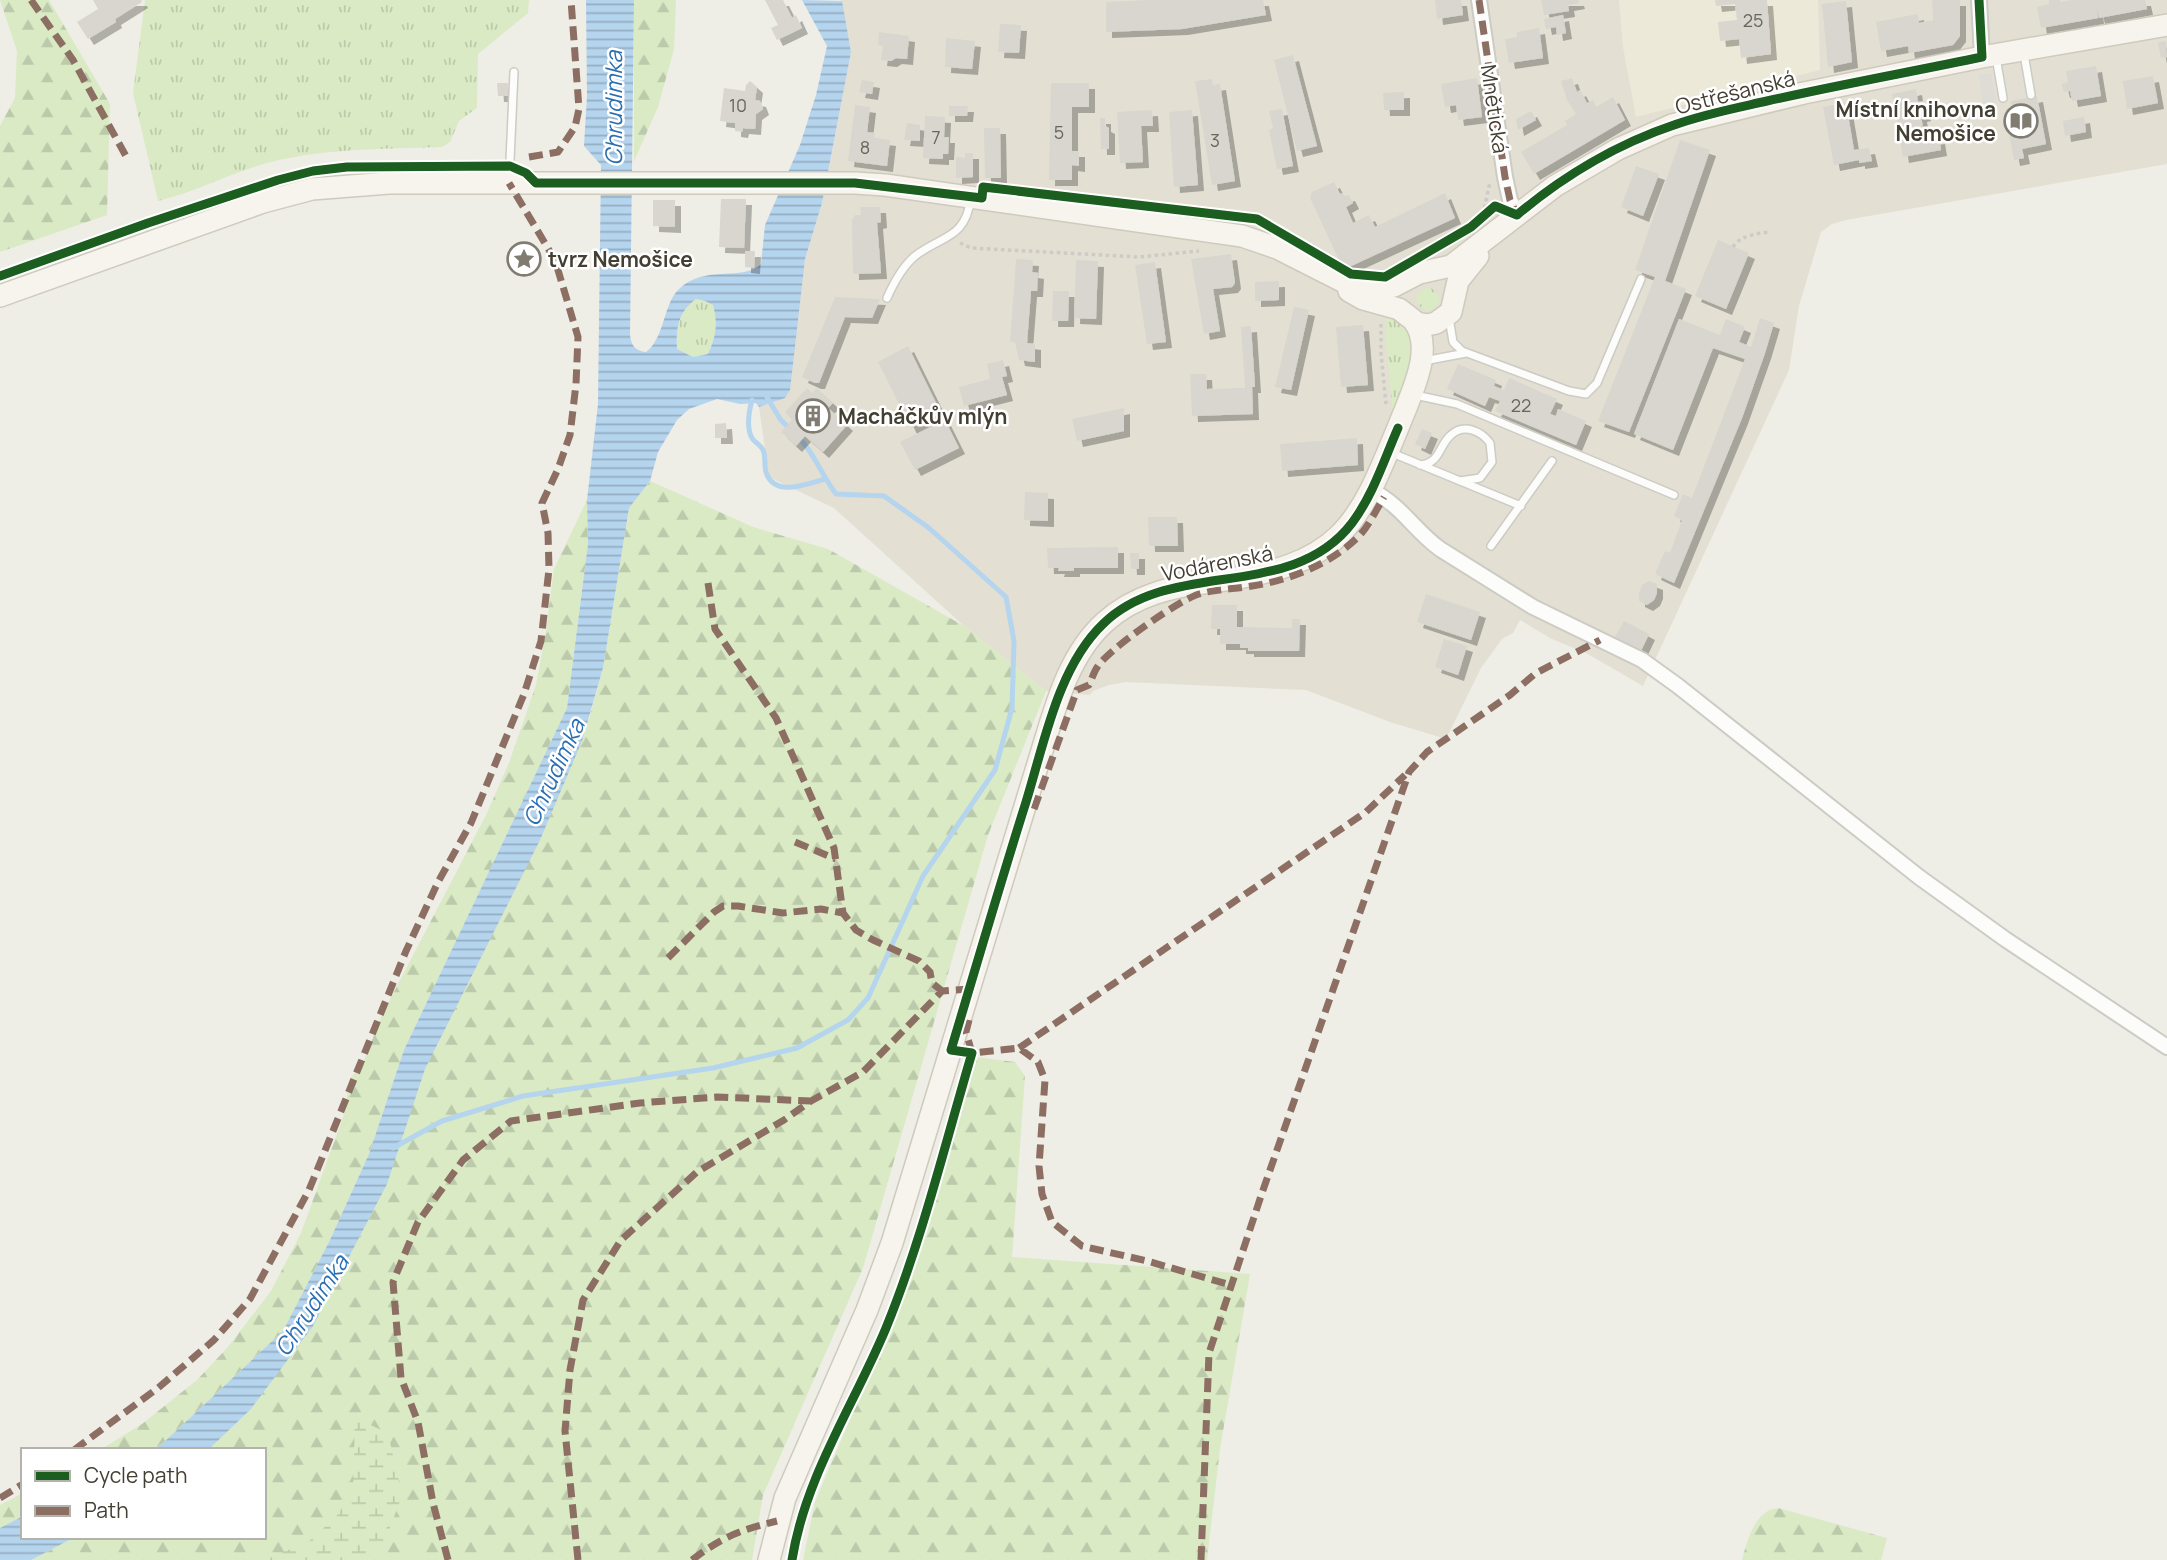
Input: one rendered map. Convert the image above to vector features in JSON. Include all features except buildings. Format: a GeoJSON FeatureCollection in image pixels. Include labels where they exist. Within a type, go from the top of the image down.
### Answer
{"type":"FeatureCollection","features":[{"type":"Feature","properties":{"kind":"street","name":"Mnětická"},"geometry":{"type":"LineString","coordinates":[[1479,0],[1510,200],[1509,222]]}},
{"type":"Feature","properties":{"kind":"street"},"geometry":{"type":"LineString","coordinates":[[1979,0],[1989,56]]}},
{"type":"Feature","properties":{"kind":"street","name":"Ostřešanská"},"geometry":{"type":"LineString","coordinates":[[1509,222],[1555,186],[1586,167],[1672,125],[1804,93],[1989,56],[2167,25]]}},
{"type":"Feature","properties":{"kind":"street"},"geometry":{"type":"LineString","coordinates":[[0,296],[288,194],[358,184],[855,183],[971,196],[1242,236],[1277,248],[1363,299],[1395,307],[1411,319],[1422,324],[1432,324],[1451,309],[1454,290],[1446,279],[1439,274],[1418,275],[1402,291],[1401,300],[1411,319]]}},
{"type":"Feature","properties":{"kind":"street"},"geometry":{"type":"LineString","coordinates":[[1323,273],[1350,285],[1378,288],[1394,286],[1418,275],[1451,266],[1509,222]]}},
{"type":"Feature","properties":{"kind":"street","name":"Vodárenská"},"geometry":{"type":"LineString","coordinates":[[769,1560],[785,1498],[885,1265],[1022,814],[1072,666],[1086,643],[1104,622],[1135,601],[1174,587],[1262,573],[1311,556],[1342,534],[1361,510],[1371,490],[1429,360],[1438,329],[1451,309],[1461,276],[1509,222]]}},
{"type":"Feature","properties":{"kind":"street","name":"Vodárenská"},"geometry":{"type":"LineString","coordinates":[[1411,319],[1419,330],[1422,349],[1412,394]]}},
{"type":"Feature","properties":{"kind":"street"},"geometry":{"type":"LineString","coordinates":[[1371,490],[1395,504],[1427,540],[1440,549],[1533,607],[1642,660],[1689,694],[1919,877],[2005,939],[2167,1046]]}},
{"type":"Feature","properties":{"kind":"lane"},"geometry":{"type":"LineString","coordinates":[[2023,50],[2031,94]]}},
{"type":"Feature","properties":{"kind":"lane"},"geometry":{"type":"LineString","coordinates":[[1989,56],[2003,98]]}},
{"type":"Feature","properties":{"kind":"lane"},"geometry":{"type":"LineString","coordinates":[[509,183],[514,72]]}},
{"type":"Feature","properties":{"kind":"lane"},"geometry":{"type":"LineString","coordinates":[[887,298],[899,275],[914,257],[948,238],[967,216],[971,196]]}},
{"type":"Feature","properties":{"kind":"lane"},"geometry":{"type":"LineString","coordinates":[[1451,309],[1449,326],[1453,342],[1467,353],[1569,391],[1586,394],[1597,383],[1641,279]]}},
{"type":"Feature","properties":{"kind":"lane"},"geometry":{"type":"LineString","coordinates":[[1429,360],[1467,353]]}},
{"type":"Feature","properties":{"kind":"lane"},"geometry":{"type":"LineString","coordinates":[[1412,394],[1457,404],[1674,495]]}},
{"type":"Feature","properties":{"kind":"lane"},"geometry":{"type":"LineString","coordinates":[[1420,465],[1434,460],[1452,433],[1464,429],[1475,430],[1490,443],[1492,462],[1480,478],[1460,481]]}},
{"type":"Feature","properties":{"kind":"lane"},"geometry":{"type":"LineString","coordinates":[[1388,452],[1521,506]]}},
{"type":"Feature","properties":{"kind":"lane"},"geometry":{"type":"LineString","coordinates":[[1492,547],[1552,461]]}},
{"type":"Feature","properties":{"kind":"path"},"geometry":{"type":"LineString","coordinates":[[2003,98],[2006,99],[2011,127]]}},
{"type":"Feature","properties":{"kind":"path"},"geometry":{"type":"LineString","coordinates":[[1477,221],[1495,206],[1509,222]]}},
{"type":"Feature","properties":{"kind":"path"},"geometry":{"type":"LineString","coordinates":[[1733,247],[1736,242],[1746,237],[1769,232]]}},
{"type":"Feature","properties":{"kind":"path"},"geometry":{"type":"LineString","coordinates":[[948,238],[971,248],[1139,257],[1211,249]]}},
{"type":"Feature","properties":{"kind":"path"},"geometry":{"type":"LineString","coordinates":[[1383,304],[1381,353],[1388,420],[1392,426],[1398,428]]}},
{"type":"Feature","properties":{"kind":"shaded area"},"geometry":{"type":"Polygon","coordinates":[[[841,0],[2167,0],[2167,164],[1846,220],[1832,224],[1821,232],[1799,306],[1789,370],[1643,686],[1586,653],[1552,639],[1520,620],[1513,633],[1502,639],[1481,668],[1446,739],[1390,722],[1306,690],[1126,682],[1109,685],[1093,691],[1090,695],[1046,691],[964,626],[834,508],[769,477],[759,407],[785,398],[805,259],[822,203],[851,52],[841,0]]]}},
{"type":"Feature","properties":{"kind":"shaded area"},"geometry":{"type":"Polygon","coordinates":[[[1619,0],[1818,0],[1820,70],[1636,117],[1623,47],[1619,0]]]}},
{"type":"Feature","properties":{"kind":"shaded area"},"geometry":{"type":"Polygon","coordinates":[[[1991,73],[1996,101],[1983,104],[1979,75],[1991,73]]]}},
{"type":"Feature","properties":{"kind":"green space"},"geometry":{"type":"Polygon","coordinates":[[[0,0],[49,0],[110,104],[107,215],[0,252],[0,126],[15,98],[17,51],[0,0]]]}},
{"type":"Feature","properties":{"kind":"green space"},"geometry":{"type":"Polygon","coordinates":[[[145,0],[529,0],[528,13],[478,54],[477,108],[459,121],[450,142],[442,147],[356,150],[292,157],[257,166],[187,193],[158,201],[133,93],[145,0]]]}},
{"type":"Feature","properties":{"kind":"green space"},"geometry":{"type":"Polygon","coordinates":[[[634,0],[676,0],[674,49],[658,107],[634,161],[634,0]]]}},
{"type":"Feature","properties":{"kind":"green space"},"geometry":{"type":"Polygon","coordinates":[[[1428,288],[1436,291],[1439,299],[1436,307],[1428,310],[1420,307],[1417,299],[1420,291],[1428,288]]]}},
{"type":"Feature","properties":{"kind":"green space"},"geometry":{"type":"Polygon","coordinates":[[[696,299],[713,305],[716,324],[708,354],[693,357],[677,349],[677,335],[682,315],[696,299]]]}},
{"type":"Feature","properties":{"kind":"green space"},"geometry":{"type":"Polygon","coordinates":[[[1387,310],[1407,325],[1416,352],[1393,417],[1386,339],[1387,310]]]}},
{"type":"Feature","properties":{"kind":"green space"},"geometry":{"type":"Polygon","coordinates":[[[650,481],[753,527],[828,549],[964,626],[1046,691],[988,835],[863,1268],[763,1495],[752,1560],[31,1560],[71,1539],[266,1539],[266,1448],[210,1448],[250,1410],[406,1120],[425,1069],[589,719],[603,668],[629,508],[650,481]]]}},
{"type":"Feature","properties":{"kind":"green space"},"geometry":{"type":"Polygon","coordinates":[[[587,500],[588,544],[567,708],[404,1050],[369,1154],[330,1240],[283,1331],[162,1444],[155,1448],[103,1448],[142,1424],[197,1380],[228,1347],[271,1291],[301,1233],[345,1112],[349,1080],[364,1061],[382,1015],[486,815],[509,763],[536,685],[554,569],[587,500]]]}},
{"type":"Feature","properties":{"kind":"green space"},"geometry":{"type":"Polygon","coordinates":[[[975,1057],[1015,1062],[1025,1076],[1012,1257],[1250,1274],[1220,1449],[1207,1560],[803,1560],[815,1502],[922,1248],[975,1057]]]}},
{"type":"Feature","properties":{"kind":"green space"},"geometry":{"type":"Polygon","coordinates":[[[355,1418],[388,1433],[402,1496],[384,1543],[366,1560],[265,1560],[309,1541],[336,1517],[353,1491],[355,1418]]]}},
{"type":"Feature","properties":{"kind":"green space"},"geometry":{"type":"Polygon","coordinates":[[[21,1494],[21,1517],[0,1528],[0,1505],[21,1494]]]}},
{"type":"Feature","properties":{"kind":"green space"},"geometry":{"type":"Polygon","coordinates":[[[1778,1508],[1887,1538],[1881,1560],[1742,1560],[1758,1520],[1763,1514],[1778,1508]]]}},
{"type":"Feature","properties":{"kind":"water","name":"Chrudimka"},"geometry":{"type":"Polygon","coordinates":[[[586,0],[634,0],[630,335],[634,347],[646,352],[657,338],[674,295],[689,281],[712,275],[744,272],[761,264],[765,225],[800,145],[816,95],[827,46],[802,0],[842,1],[851,52],[822,203],[805,259],[790,390],[785,398],[759,407],[756,403],[740,404],[717,399],[689,409],[677,420],[658,452],[650,481],[629,508],[603,668],[582,741],[540,840],[425,1069],[387,1184],[313,1326],[250,1410],[210,1448],[155,1448],[283,1331],[330,1240],[369,1154],[404,1050],[567,708],[588,544],[587,500],[598,404],[601,165],[584,146],[587,96],[586,0]],[[696,299],[685,309],[678,328],[677,349],[693,357],[708,354],[716,324],[713,305],[696,299]]]}},
{"type":"Feature","properties":{"kind":"water"},"geometry":{"type":"Polygon","coordinates":[[[21,1517],[21,1539],[71,1539],[31,1560],[0,1560],[0,1528],[21,1517]]]}},
{"type":"Feature","properties":{"kind":"waterway"},"geometry":{"type":"LineString","coordinates":[[767,397],[780,419],[790,429]]}},
{"type":"Feature","properties":{"kind":"waterway"},"geometry":{"type":"LineString","coordinates":[[752,400],[749,414],[750,434],[763,450],[770,480],[776,485],[792,487],[825,479]]}},
{"type":"Feature","properties":{"kind":"waterway"},"geometry":{"type":"LineString","coordinates":[[393,1148],[442,1121],[523,1096],[713,1068],[797,1048],[848,1020],[868,998],[923,876],[995,770],[1012,708],[1014,641],[1006,597],[929,528],[884,496],[836,494],[797,436]]}},
{"type":"Feature","properties":{"kind":"marked path"},"geometry":{"type":"LineString","coordinates":[[31,0],[73,60],[127,158]]}},
{"type":"Feature","properties":{"kind":"marked path"},"geometry":{"type":"LineString","coordinates":[[529,157],[558,152],[575,127],[579,109],[571,0]]}},
{"type":"Feature","properties":{"kind":"marked path"},"geometry":{"type":"LineString","coordinates":[[1479,0],[1505,177],[1510,200],[1517,215]]}},
{"type":"Feature","properties":{"kind":"marked path"},"geometry":{"type":"LineString","coordinates":[[77,1448],[158,1388],[214,1340],[250,1299],[309,1190],[406,951],[438,882],[471,823],[524,694],[541,641],[549,569],[548,533],[542,503],[570,435],[578,337],[555,260],[509,183]]}},
{"type":"Feature","properties":{"kind":"marked path"},"geometry":{"type":"LineString","coordinates":[[1034,809],[1077,690],[1089,685],[1098,666],[1116,648],[1189,598],[1218,590],[1281,580],[1335,556],[1358,537],[1384,497]]}},
{"type":"Feature","properties":{"kind":"marked path"},"geometry":{"type":"LineString","coordinates":[[708,583],[715,629],[776,718],[834,848],[843,913],[856,930],[919,961],[930,972],[932,983],[942,991]]}},
{"type":"Feature","properties":{"kind":"marked path"},"geometry":{"type":"LineString","coordinates":[[1201,1560],[1209,1353],[1409,772],[1427,752],[1510,695],[1536,673],[1600,640]]}},
{"type":"Feature","properties":{"kind":"marked path"},"geometry":{"type":"LineString","coordinates":[[1019,1048],[1366,812],[1405,775]]}},
{"type":"Feature","properties":{"kind":"marked path"},"geometry":{"type":"LineString","coordinates":[[795,842],[836,859]]}},
{"type":"Feature","properties":{"kind":"marked path"},"geometry":{"type":"LineString","coordinates":[[668,958],[723,906],[783,913],[821,909],[843,913]]}},
{"type":"Feature","properties":{"kind":"marked path"},"geometry":{"type":"LineString","coordinates":[[578,1560],[565,1431],[570,1370],[583,1300],[621,1240],[697,1172],[863,1072],[942,991],[969,989]]}},
{"type":"Feature","properties":{"kind":"marked path"},"geometry":{"type":"LineString","coordinates":[[969,1020],[966,1032],[972,1053],[1019,1048],[1038,1062],[1045,1080],[1039,1166],[1042,1194],[1052,1222],[1082,1246],[1231,1285]]}},
{"type":"Feature","properties":{"kind":"marked path"},"geometry":{"type":"LineString","coordinates":[[448,1560],[433,1503],[418,1422],[401,1378],[393,1282],[418,1222],[463,1160],[511,1121],[640,1103],[717,1097],[811,1101]]}},
{"type":"Feature","properties":{"kind":"marked path"},"geometry":{"type":"LineString","coordinates":[[0,1498],[21,1485]]}},
{"type":"Feature","properties":{"kind":"marked path"},"geometry":{"type":"LineString","coordinates":[[692,1560],[732,1535],[777,1521]]}},
{"type":"Feature","properties":{"kind":"cycle path"},"geometry":{"type":"LineString","coordinates":[[0,276],[148,223],[313,171],[347,167],[510,166],[526,173],[536,183],[855,183],[982,198],[983,187],[1257,219],[1351,274],[1385,277],[1471,227],[1495,206],[1517,215],[1591,163],[1653,133],[1732,109],[1982,57],[1979,0]]}},
{"type":"Feature","properties":{"kind":"cycle path"},"geometry":{"type":"LineString","coordinates":[[792,1560],[798,1529],[819,1470],[886,1328],[922,1226],[972,1053],[951,1050],[1046,732],[1054,707],[1075,662],[1103,624],[1131,604],[1162,591],[1264,572],[1297,563],[1327,548],[1352,523],[1366,501],[1398,428]]}},
{"type":"Feature","properties":{"kind":"place","name":"Místní knihovna Nemošice"},"geometry":{"type":"Point","coordinates":[2021,121]}},
{"type":"Feature","properties":{"kind":"place","name":"tvrz Nemošice"},"geometry":{"type":"Point","coordinates":[524,259]}},
{"type":"Feature","properties":{"kind":"place","name":"Macháčkův mlýn"},"geometry":{"type":"Point","coordinates":[813,416]}}]}
